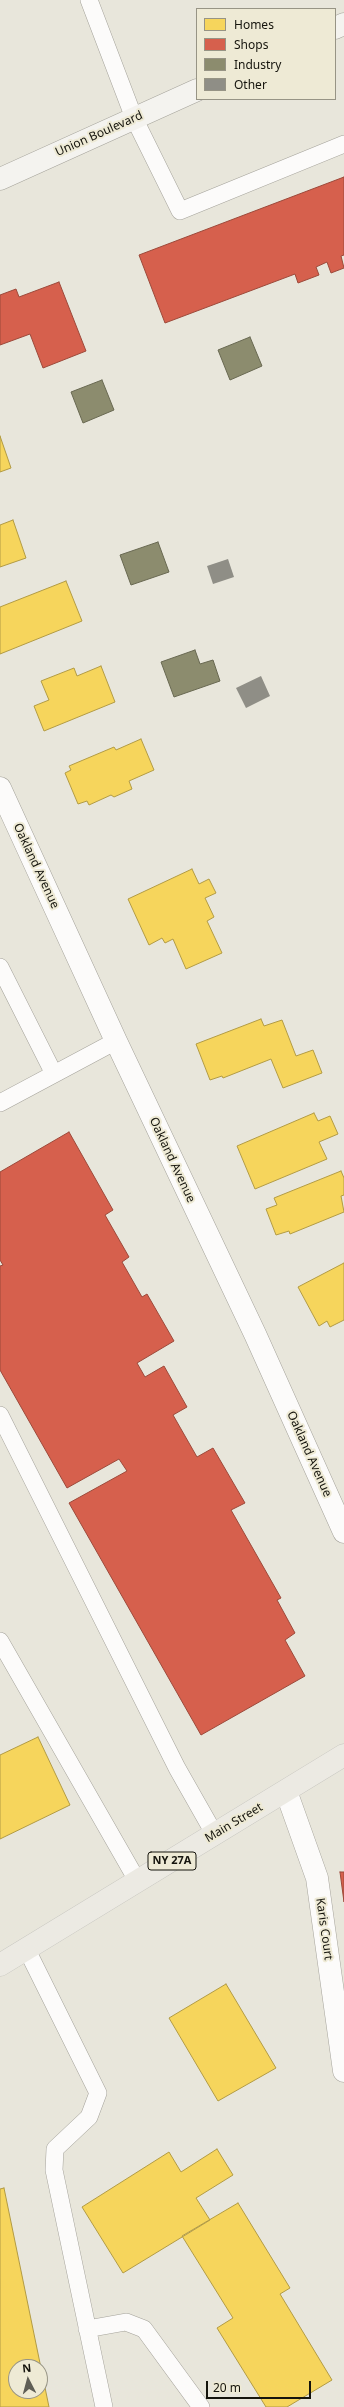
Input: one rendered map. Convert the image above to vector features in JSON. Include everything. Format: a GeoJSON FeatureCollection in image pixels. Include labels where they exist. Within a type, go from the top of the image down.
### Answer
{"type":"FeatureCollection","features":[{"type":"Feature","properties":{"kind":"main road","name":"Union Boulevard"},"geometry":{"type":"LineString","coordinates":[[0,178],[196,90]]}},
{"type":"Feature","properties":{"kind":"main road","name":"Main Street"},"geometry":{"type":"LineString","coordinates":[[0,1966],[344,1756]]}},
{"type":"Feature","properties":{"kind":"street","name":"Oakland Avenue"},"geometry":{"type":"LineString","coordinates":[[0,788],[116,1041],[255,1334],[344,1532]]}},
{"type":"Feature","properties":{"kind":"street","name":"Karis Court"},"geometry":{"type":"LineString","coordinates":[[286,1791],[317,1878],[344,2071]]}},
{"type":"Feature","properties":{"kind":"lane"},"geometry":{"type":"LineString","coordinates":[[89,0],[134,118],[180,211],[344,144]]}},
{"type":"Feature","properties":{"kind":"lane"},"geometry":{"type":"LineString","coordinates":[[0,967],[54,1074]]}},
{"type":"Feature","properties":{"kind":"lane"},"geometry":{"type":"LineString","coordinates":[[0,1103],[116,1041]]}},
{"type":"Feature","properties":{"kind":"lane"},"geometry":{"type":"LineString","coordinates":[[0,1415],[173,1761],[215,1835]]}},
{"type":"Feature","properties":{"kind":"lane"},"geometry":{"type":"LineString","coordinates":[[0,1641],[138,1882]]}},
{"type":"Feature","properties":{"kind":"lane"},"geometry":{"type":"LineString","coordinates":[[27,1950],[98,2093],[89,2117],[55,2149],[54,2170],[104,2407]]}},
{"type":"Feature","properties":{"kind":"lane"},"geometry":{"type":"LineString","coordinates":[[87,2329],[126,2322],[144,2329],[201,2407]]}},
{"type":"Feature","properties":{"kind":"building: Homes"},"geometry":{"type":"Polygon","coordinates":[[[0,436],[11,468],[0,472],[0,436]]]}},
{"type":"Feature","properties":{"kind":"building: Homes"},"geometry":{"type":"Polygon","coordinates":[[[13,520],[26,558],[0,567],[0,525],[13,520]]]}},
{"type":"Feature","properties":{"kind":"building: Homes"},"geometry":{"type":"Polygon","coordinates":[[[66,581],[82,621],[0,654],[0,607],[66,581]]]}},
{"type":"Feature","properties":{"kind":"building: Homes"},"geometry":{"type":"Polygon","coordinates":[[[101,666],[115,702],[44,731],[34,706],[49,700],[41,681],[74,668],[77,676],[101,666]]]}},
{"type":"Feature","properties":{"kind":"building: Homes"},"geometry":{"type":"Polygon","coordinates":[[[141,739],[154,770],[129,781],[132,789],[114,797],[111,795],[89,805],[87,801],[78,804],[65,773],[71,770],[69,766],[114,747],[116,750],[141,739]]]}},
{"type":"Feature","properties":{"kind":"building: Homes"},"geometry":{"type":"Polygon","coordinates":[[[192,869],[199,884],[209,879],[216,893],[205,898],[214,917],[207,921],[222,953],[186,969],[173,939],[165,943],[162,938],[149,945],[128,899],[192,869]]]}},
{"type":"Feature","properties":{"kind":"building: Homes"},"geometry":{"type":"Polygon","coordinates":[[[261,1019],[264,1026],[282,1020],[296,1056],[313,1050],[322,1073],[283,1088],[271,1059],[223,1078],[222,1076],[210,1080],[196,1044],[261,1019]]]}},
{"type":"Feature","properties":{"kind":"building: Homes"},"geometry":{"type":"Polygon","coordinates":[[[314,1113],[318,1121],[330,1116],[338,1134],[319,1142],[327,1159],[255,1189],[237,1146],[314,1113]]]}},
{"type":"Feature","properties":{"kind":"building: Homes"},"geometry":{"type":"Polygon","coordinates":[[[341,1171],[344,1178],[344,1195],[341,1196],[344,1212],[290,1234],[289,1231],[276,1235],[266,1209],[277,1205],[274,1198],[341,1171]]]}},
{"type":"Feature","properties":{"kind":"building: Homes"},"geometry":{"type":"Polygon","coordinates":[[[344,1263],[344,1320],[330,1327],[327,1321],[319,1326],[298,1287],[344,1263]]]}},
{"type":"Feature","properties":{"kind":"building: Homes"},"geometry":{"type":"Polygon","coordinates":[[[38,1737],[70,1805],[0,1839],[0,1755],[38,1737]]]}},
{"type":"Feature","properties":{"kind":"building: Homes"},"geometry":{"type":"Polygon","coordinates":[[[226,1984],[276,2068],[218,2101],[169,2018],[226,1984]]]}},
{"type":"Feature","properties":{"kind":"building: Homes"},"geometry":{"type":"Polygon","coordinates":[[[217,2149],[233,2175],[196,2198],[210,2220],[123,2273],[82,2207],[169,2152],[181,2172],[217,2149]]]}},
{"type":"Feature","properties":{"kind":"building: Homes"},"geometry":{"type":"Polygon","coordinates":[[[4,2188],[39,2359],[8,2359],[8,2399],[47,2399],[49,2407],[0,2407],[0,2189],[4,2188]]]}},
{"type":"Feature","properties":{"kind":"building: Homes"},"geometry":{"type":"Polygon","coordinates":[[[238,2203],[290,2288],[280,2294],[332,2380],[287,2407],[266,2407],[217,2328],[233,2318],[182,2236],[238,2203]]]}},
{"type":"Feature","properties":{"kind":"building: Shops"},"geometry":{"type":"Polygon","coordinates":[[[344,177],[344,255],[341,256],[344,268],[331,273],[327,262],[316,267],[319,275],[298,283],[295,274],[165,323],[139,255],[344,177]]]}},
{"type":"Feature","properties":{"kind":"building: Shops"},"geometry":{"type":"Polygon","coordinates":[[[59,282],[86,351],[43,368],[30,334],[0,345],[0,295],[16,289],[19,297],[59,282]]]}},
{"type":"Feature","properties":{"kind":"building: Shops"},"geometry":{"type":"Polygon","coordinates":[[[69,1132],[113,1210],[105,1215],[129,1257],[122,1262],[142,1297],[147,1294],[174,1341],[137,1363],[145,1377],[164,1366],[187,1407],[173,1415],[197,1457],[213,1448],[245,1503],[231,1510],[281,1598],[277,1600],[295,1633],[285,1640],[305,1676],[201,1735],[69,1503],[127,1471],[119,1459],[67,1488],[0,1370],[0,1266],[3,1265],[0,1260],[0,1172],[69,1132]]]}},
{"type":"Feature","properties":{"kind":"building: Shops"},"geometry":{"type":"Polygon","coordinates":[[[340,1872],[344,1872],[344,1902],[340,1872]]]}},
{"type":"Feature","properties":{"kind":"building: Industry"},"geometry":{"type":"Polygon","coordinates":[[[250,337],[262,366],[230,380],[218,350],[250,337]]]}},
{"type":"Feature","properties":{"kind":"building: Industry"},"geometry":{"type":"Polygon","coordinates":[[[102,380],[114,410],[83,423],[71,392],[102,380]]]}},
{"type":"Feature","properties":{"kind":"building: Industry"},"geometry":{"type":"Polygon","coordinates":[[[158,542],[169,572],[131,585],[120,555],[158,542]]]}},
{"type":"Feature","properties":{"kind":"building: Industry"},"geometry":{"type":"Polygon","coordinates":[[[195,650],[200,664],[213,660],[220,681],[174,697],[161,662],[195,650]]]}},
{"type":"Feature","properties":{"kind":"building: Other"},"geometry":{"type":"Polygon","coordinates":[[[228,559],[234,577],[213,584],[207,566],[228,559]]]}},
{"type":"Feature","properties":{"kind":"building: Other"},"geometry":{"type":"Polygon","coordinates":[[[261,676],[270,696],[246,708],[236,688],[261,676]]]}}]}
